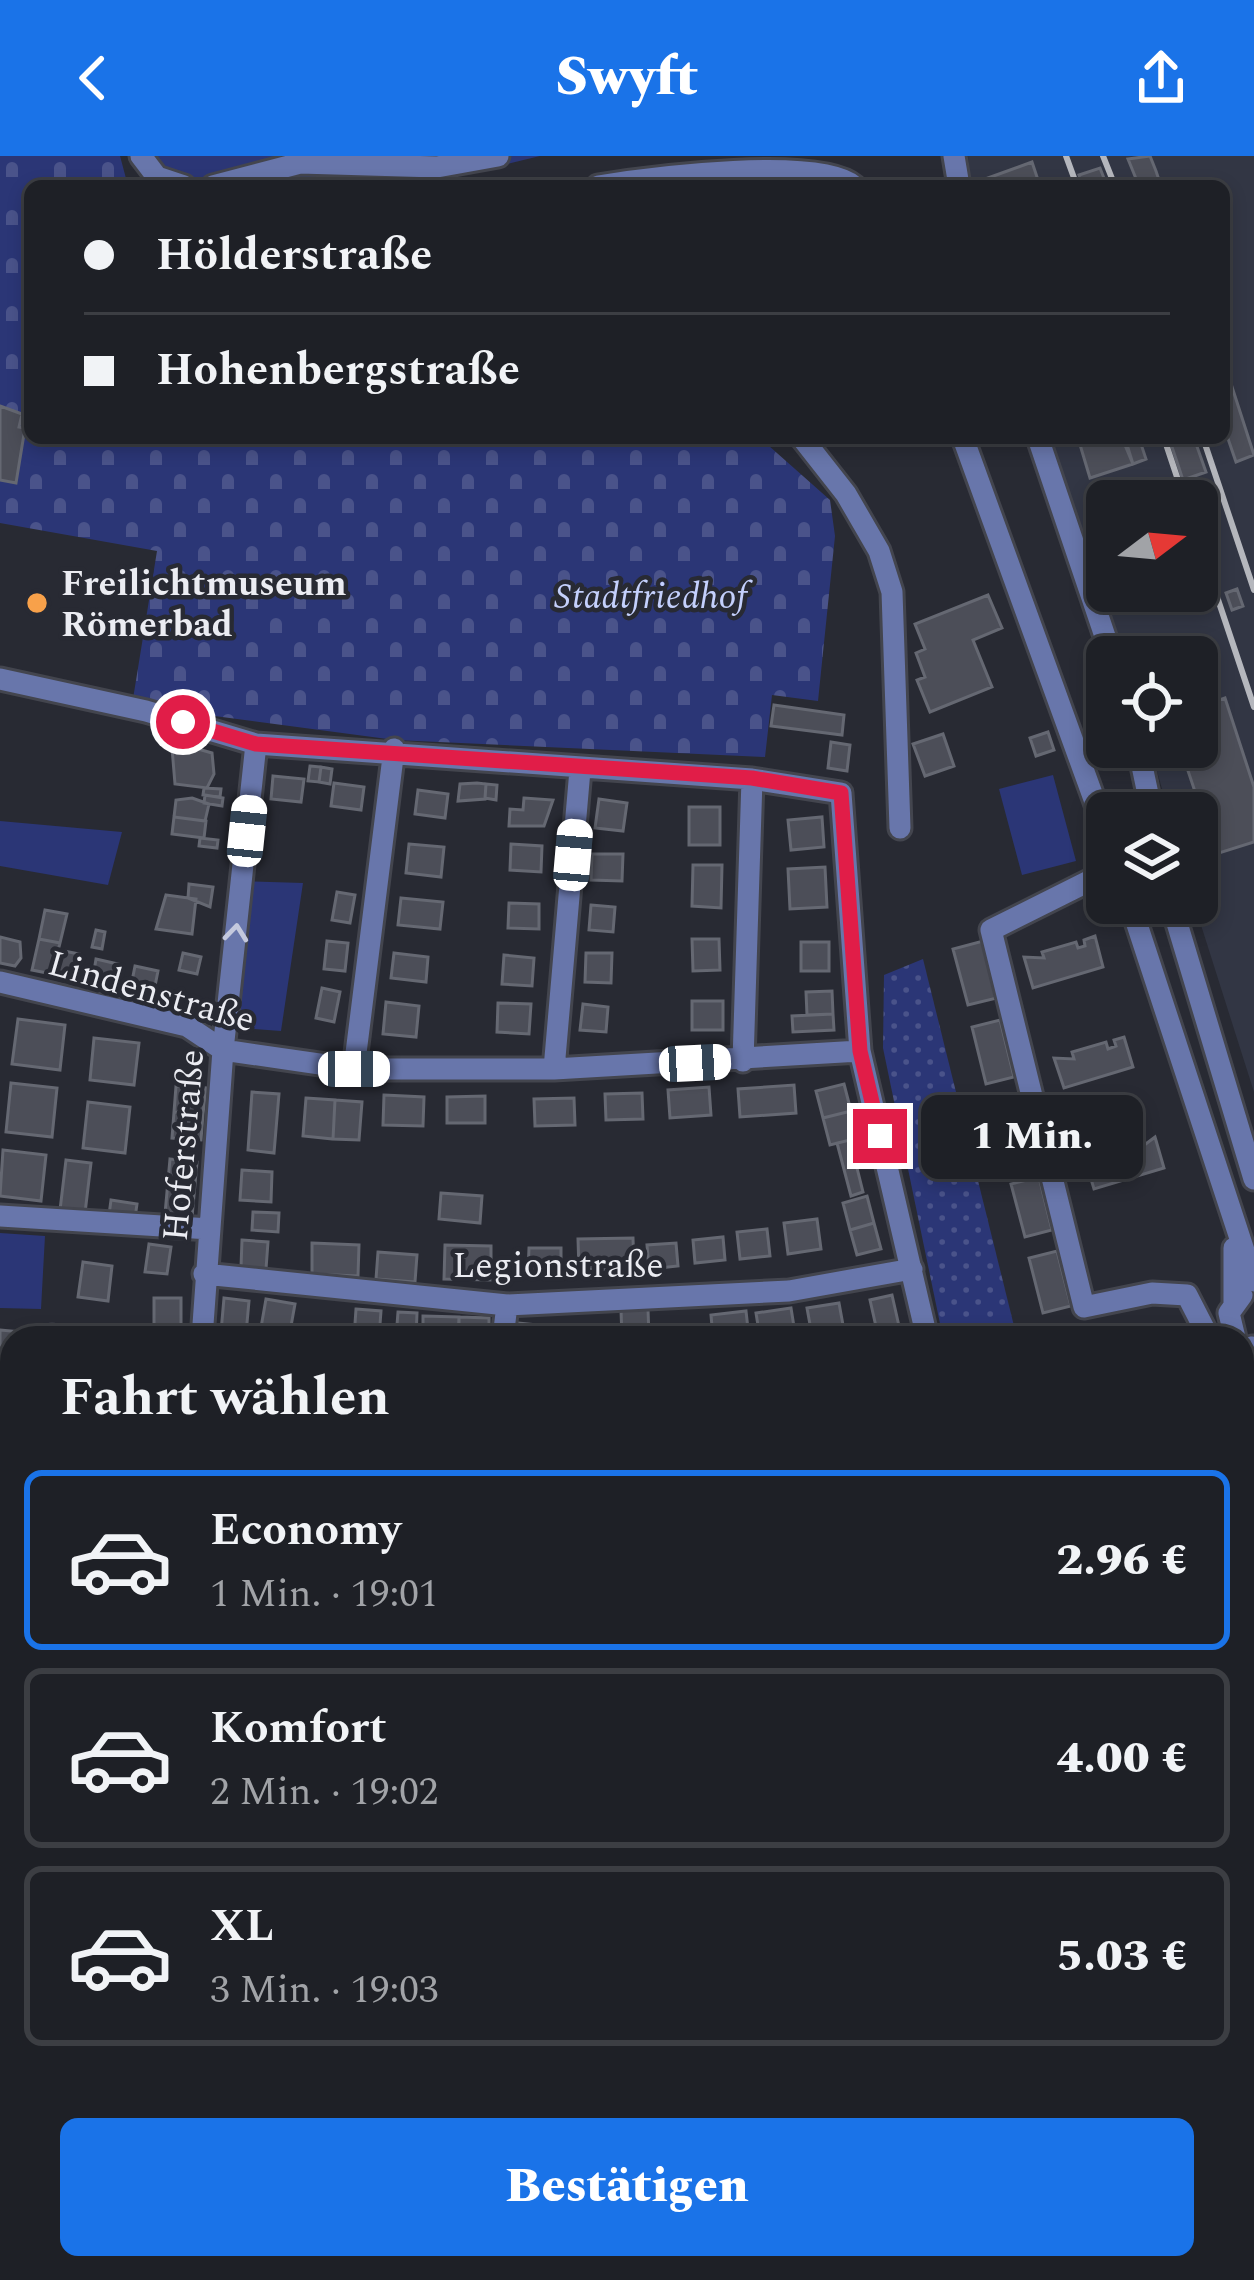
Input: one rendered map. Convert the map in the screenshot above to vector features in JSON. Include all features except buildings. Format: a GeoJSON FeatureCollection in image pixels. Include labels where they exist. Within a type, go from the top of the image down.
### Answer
{"type":"FeatureCollection","features":[{"type":"Feature","properties":{"kind":"street"},"geometry":{"type":"LineString","coordinates":[[141,156],[157,177],[166,180]]}},
{"type":"Feature","properties":{"kind":"street"},"geometry":{"type":"LineString","coordinates":[[236,180],[300,163],[436,167],[498,156]]}},
{"type":"Feature","properties":{"kind":"street"},"geometry":{"type":"LineString","coordinates":[[632,180],[770,156],[805,160],[850,180]]}},
{"type":"Feature","properties":{"kind":"street"},"geometry":{"type":"LineString","coordinates":[[807,444],[879,550],[892,592],[900,828]]}},
{"type":"Feature","properties":{"kind":"street"},"geometry":{"type":"LineString","coordinates":[[965,444],[1091,792]]}},
{"type":"Feature","properties":{"kind":"street"},"geometry":{"type":"LineString","coordinates":[[1041,444],[1105,636]]}},
{"type":"Feature","properties":{"kind":"street"},"geometry":{"type":"LineString","coordinates":[[0,679],[146,711],[256,744],[394,749],[580,770],[752,778],[841,793],[860,1051],[924,1326]]}},
{"type":"Feature","properties":{"kind":"street","name":"Hoferstraße"},"geometry":{"type":"LineString","coordinates":[[202,1326],[223,1049],[256,744]]}},
{"type":"Feature","properties":{"kind":"street"},"geometry":{"type":"LineString","coordinates":[[354,1069],[394,749]]}},
{"type":"Feature","properties":{"kind":"street"},"geometry":{"type":"LineString","coordinates":[[554,1069],[580,770]]}},
{"type":"Feature","properties":{"kind":"street"},"geometry":{"type":"LineString","coordinates":[[742,1061],[752,778]]}},
{"type":"Feature","properties":{"kind":"street"},"geometry":{"type":"LineString","coordinates":[[1086,883],[992,930],[1084,1307],[1152,1294],[1187,1295],[1203,1326]]}},
{"type":"Feature","properties":{"kind":"street"},"geometry":{"type":"LineString","coordinates":[[1137,924],[1234,1235],[1254,1281]]}},
{"type":"Feature","properties":{"kind":"street"},"geometry":{"type":"LineString","coordinates":[[1177,924],[1254,1179]]}},
{"type":"Feature","properties":{"kind":"street","name":"Lindenstraße"},"geometry":{"type":"LineString","coordinates":[[0,982],[188,1026],[223,1049],[354,1069],[554,1069],[860,1051]]}},
{"type":"Feature","properties":{"kind":"street"},"geometry":{"type":"LineString","coordinates":[[0,1216],[211,1229]]}},
{"type":"Feature","properties":{"kind":"street"},"geometry":{"type":"LineString","coordinates":[[1231,1326],[1228,1322],[1244,1296],[1234,1235]]}},
{"type":"Feature","properties":{"kind":"street","name":"Legionstraße"},"geometry":{"type":"LineString","coordinates":[[204,1274],[507,1305],[789,1291],[912,1269]]}},
{"type":"Feature","properties":{"kind":"street"},"geometry":{"type":"LineString","coordinates":[[504,1326],[507,1305]]}},
{"type":"Feature","properties":{"kind":"shaded area"},"geometry":{"type":"Polygon","coordinates":[[[968,156],[1254,156],[1254,1092],[1201,924],[1218,924],[1218,792],[1163,792],[1156,768],[1218,768],[1218,636],[1115,636],[1107,612],[1218,612],[1218,480],[1086,480],[1086,550],[1050,444],[1230,444],[1230,180],[970,180],[968,156]]]}},
{"type":"Feature","properties":{"kind":"green space","name":"Stadtfriedhof"},"geometry":{"type":"Polygon","coordinates":[[[0,156],[120,156],[126,180],[24,180],[24,444],[767,444],[830,500],[835,536],[818,701],[772,695],[765,757],[395,740],[132,705],[157,551],[0,523],[0,156]]]}},
{"type":"Feature","properties":{"kind":"green space"},"geometry":{"type":"Polygon","coordinates":[[[157,156],[540,156],[442,180],[193,180],[167,172],[157,156]]]}},
{"type":"Feature","properties":{"kind":"green space"},"geometry":{"type":"Polygon","coordinates":[[[1053,775],[1076,861],[1022,875],[999,789],[1053,775]]]}},
{"type":"Feature","properties":{"kind":"green space"},"geometry":{"type":"Polygon","coordinates":[[[0,821],[122,832],[108,885],[0,866],[0,821]]]}},
{"type":"Feature","properties":{"kind":"green space"},"geometry":{"type":"Polygon","coordinates":[[[242,881],[303,883],[281,1031],[240,1028],[230,1020],[242,881]]]}},
{"type":"Feature","properties":{"kind":"green space"},"geometry":{"type":"Polygon","coordinates":[[[923,959],[1014,1326],[941,1326],[883,1048],[884,975],[923,959]]]}},
{"type":"Feature","properties":{"kind":"green space"},"geometry":{"type":"Polygon","coordinates":[[[0,1233],[45,1236],[41,1309],[0,1308],[0,1233]]]}},
{"type":"Feature","properties":{"kind":"railway"},"geometry":{"type":"LineString","coordinates":[[1066,156],[1075,180]]}},
{"type":"Feature","properties":{"kind":"railway"},"geometry":{"type":"LineString","coordinates":[[1103,156],[1113,180]]}},
{"type":"Feature","properties":{"kind":"railway"},"geometry":{"type":"LineString","coordinates":[[1166,444],[1178,480]]}},
{"type":"Feature","properties":{"kind":"railway"},"geometry":{"type":"LineString","coordinates":[[1205,444],[1254,590]]}},
{"type":"Feature","properties":{"kind":"railway"},"geometry":{"type":"LineString","coordinates":[[1218,600],[1254,707]]}},
{"type":"Feature","properties":{"kind":"place","name":"Freilichtmuseum Römerbad"},"geometry":{"type":"Point","coordinates":[37,603]}},
{"type":"Feature","properties":{"kind":"route"},"geometry":{"type":"LineString","coordinates":[[183,722],[256,744],[394,749],[580,770],[752,778],[841,793],[846,806],[860,1051],[880,1136]]}}]}
